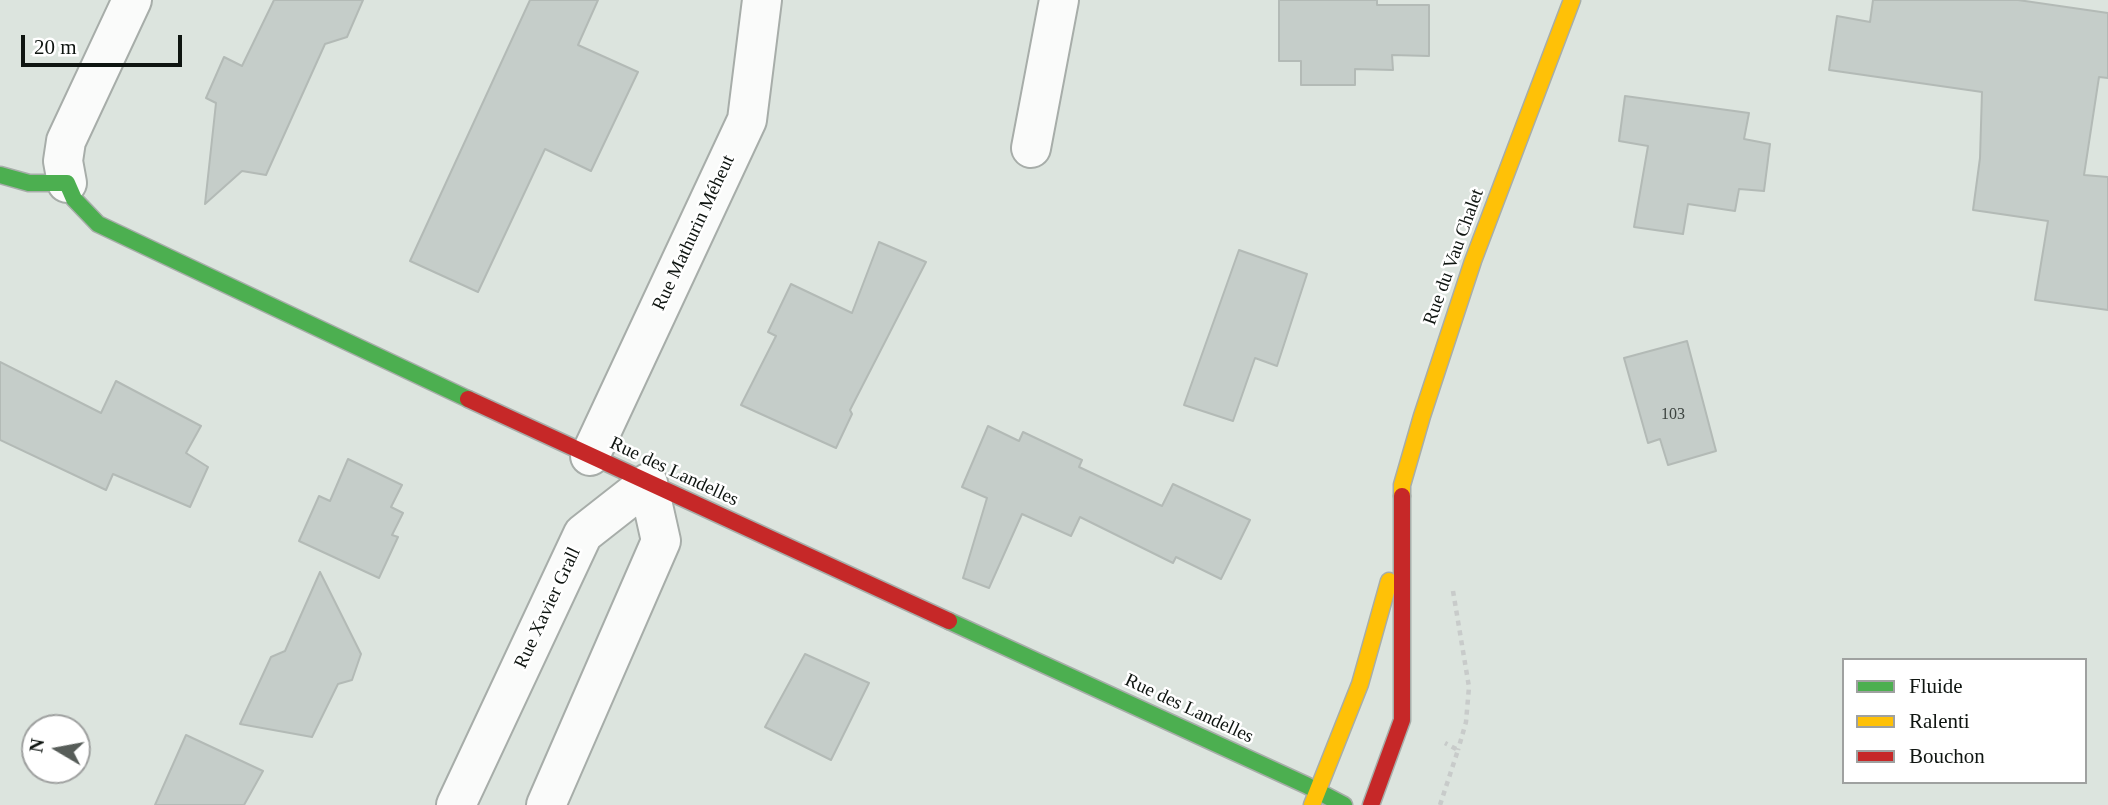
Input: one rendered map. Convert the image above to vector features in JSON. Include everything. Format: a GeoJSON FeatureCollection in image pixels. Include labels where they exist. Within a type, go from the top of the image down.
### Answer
{"type":"FeatureCollection","features":[{"type":"Feature","properties":{"kind":"street"},"geometry":{"type":"LineString","coordinates":[[0,175],[29,183],[67,183],[63,161],[66,141],[132,0]]}},
{"type":"Feature","properties":{"kind":"street","name":"Rue Mathurin Méheut"},"geometry":{"type":"LineString","coordinates":[[590,456],[747,120],[762,0]]}},
{"type":"Feature","properties":{"kind":"street"},"geometry":{"type":"LineString","coordinates":[[1031,148],[1059,0]]}},
{"type":"Feature","properties":{"kind":"street","name":"Rue du Vau Chalet"},"geometry":{"type":"LineString","coordinates":[[1371,805],[1402,720],[1402,485],[1474,261],[1572,0]]}},
{"type":"Feature","properties":{"kind":"street","name":"Rue des Landelles"},"geometry":{"type":"LineString","coordinates":[[67,183],[74,199],[98,224],[648,483],[1306,785],[1315,799],[1343,805]]}},
{"type":"Feature","properties":{"kind":"street"},"geometry":{"type":"LineString","coordinates":[[546,805],[661,541],[648,483]]}},
{"type":"Feature","properties":{"kind":"street","name":"Rue Xavier Grall"},"geometry":{"type":"LineString","coordinates":[[456,805],[583,534],[648,483]]}},
{"type":"Feature","properties":{"kind":"street","name":"Rue du Vau Chalet"},"geometry":{"type":"LineString","coordinates":[[1315,799],[1360,684],[1402,535]]}},
{"type":"Feature","properties":{"kind":"building"},"geometry":{"type":"Polygon","coordinates":[[[274,0],[363,0],[347,37],[325,44],[266,175],[242,171],[205,204],[216,103],[206,98],[224,57],[242,66],[274,0]]]}},
{"type":"Feature","properties":{"kind":"building"},"geometry":{"type":"Polygon","coordinates":[[[530,0],[598,0],[578,45],[638,72],[591,171],[545,149],[478,292],[410,261],[530,0]]]}},
{"type":"Feature","properties":{"kind":"building"},"geometry":{"type":"Polygon","coordinates":[[[1279,0],[1377,0],[1377,5],[1429,5],[1429,56],[1392,55],[1393,70],[1355,69],[1355,85],[1301,85],[1301,61],[1279,61],[1279,0]]]}},
{"type":"Feature","properties":{"kind":"building"},"geometry":{"type":"Polygon","coordinates":[[[1873,0],[2018,0],[2108,13],[2108,78],[2099,77],[2084,175],[2108,177],[2108,310],[2035,300],[2048,221],[1973,210],[1980,158],[1982,92],[1829,70],[1837,16],[1870,22],[1873,0]]]}},
{"type":"Feature","properties":{"kind":"building"},"geometry":{"type":"Polygon","coordinates":[[[1625,96],[1749,113],[1744,139],[1770,144],[1764,191],[1739,189],[1735,211],[1688,204],[1683,234],[1634,227],[1648,146],[1619,141],[1625,96]]]}},
{"type":"Feature","properties":{"kind":"building"},"geometry":{"type":"Polygon","coordinates":[[[879,242],[926,262],[850,410],[852,414],[836,448],[741,405],[776,336],[768,332],[791,284],[852,313],[879,242]]]}},
{"type":"Feature","properties":{"kind":"building"},"geometry":{"type":"Polygon","coordinates":[[[1239,250],[1307,274],[1277,366],[1255,358],[1233,421],[1184,405],[1239,250]]]}},
{"type":"Feature","properties":{"kind":"building"},"geometry":{"type":"Polygon","coordinates":[[[1687,341],[1716,451],[1668,465],[1660,439],[1648,443],[1624,358],[1687,341]]]}},
{"type":"Feature","properties":{"kind":"building"},"geometry":{"type":"Polygon","coordinates":[[[0,362],[101,413],[116,381],[201,426],[186,453],[208,467],[190,507],[113,474],[106,490],[0,440],[0,362]]]}},
{"type":"Feature","properties":{"kind":"building"},"geometry":{"type":"Polygon","coordinates":[[[988,426],[1019,441],[1023,432],[1082,460],[1079,467],[1162,506],[1173,484],[1250,520],[1221,579],[1176,557],[1173,563],[1080,517],[1071,536],[1022,514],[989,588],[963,578],[987,498],[962,487],[988,426]]]}},
{"type":"Feature","properties":{"kind":"building"},"geometry":{"type":"Polygon","coordinates":[[[348,459],[402,485],[391,507],[403,513],[392,535],[398,537],[379,578],[299,541],[319,496],[330,501],[348,459]]]}},
{"type":"Feature","properties":{"kind":"building"},"geometry":{"type":"Polygon","coordinates":[[[320,572],[361,654],[352,680],[338,684],[312,737],[240,724],[271,657],[285,651],[320,572]]]}},
{"type":"Feature","properties":{"kind":"building"},"geometry":{"type":"Polygon","coordinates":[[[805,654],[869,683],[831,760],[765,727],[805,654]]]}},
{"type":"Feature","properties":{"kind":"building"},"geometry":{"type":"Polygon","coordinates":[[[186,735],[263,771],[244,805],[155,805],[186,735]]]}},
{"type":"Feature","properties":{"kind":"traffic: fast"},"geometry":{"type":"LineString","coordinates":[[0,175],[29,183],[67,183],[74,199],[98,224],[468,399]]}},
{"type":"Feature","properties":{"kind":"traffic: fast"},"geometry":{"type":"LineString","coordinates":[[949,621],[1344,805]]}},
{"type":"Feature","properties":{"kind":"traffic: slow"},"geometry":{"type":"LineString","coordinates":[[1402,496],[1402,485],[1422,416],[1473,261],[1572,0]]}},
{"type":"Feature","properties":{"kind":"traffic: slow"},"geometry":{"type":"LineString","coordinates":[[1312,805],[1360,684],[1389,581]]}},
{"type":"Feature","properties":{"kind":"traffic: jam"},"geometry":{"type":"LineString","coordinates":[[468,399],[949,621]]}},
{"type":"Feature","properties":{"kind":"traffic: jam"},"geometry":{"type":"LineString","coordinates":[[1371,805],[1402,720],[1402,496]]}}]}
